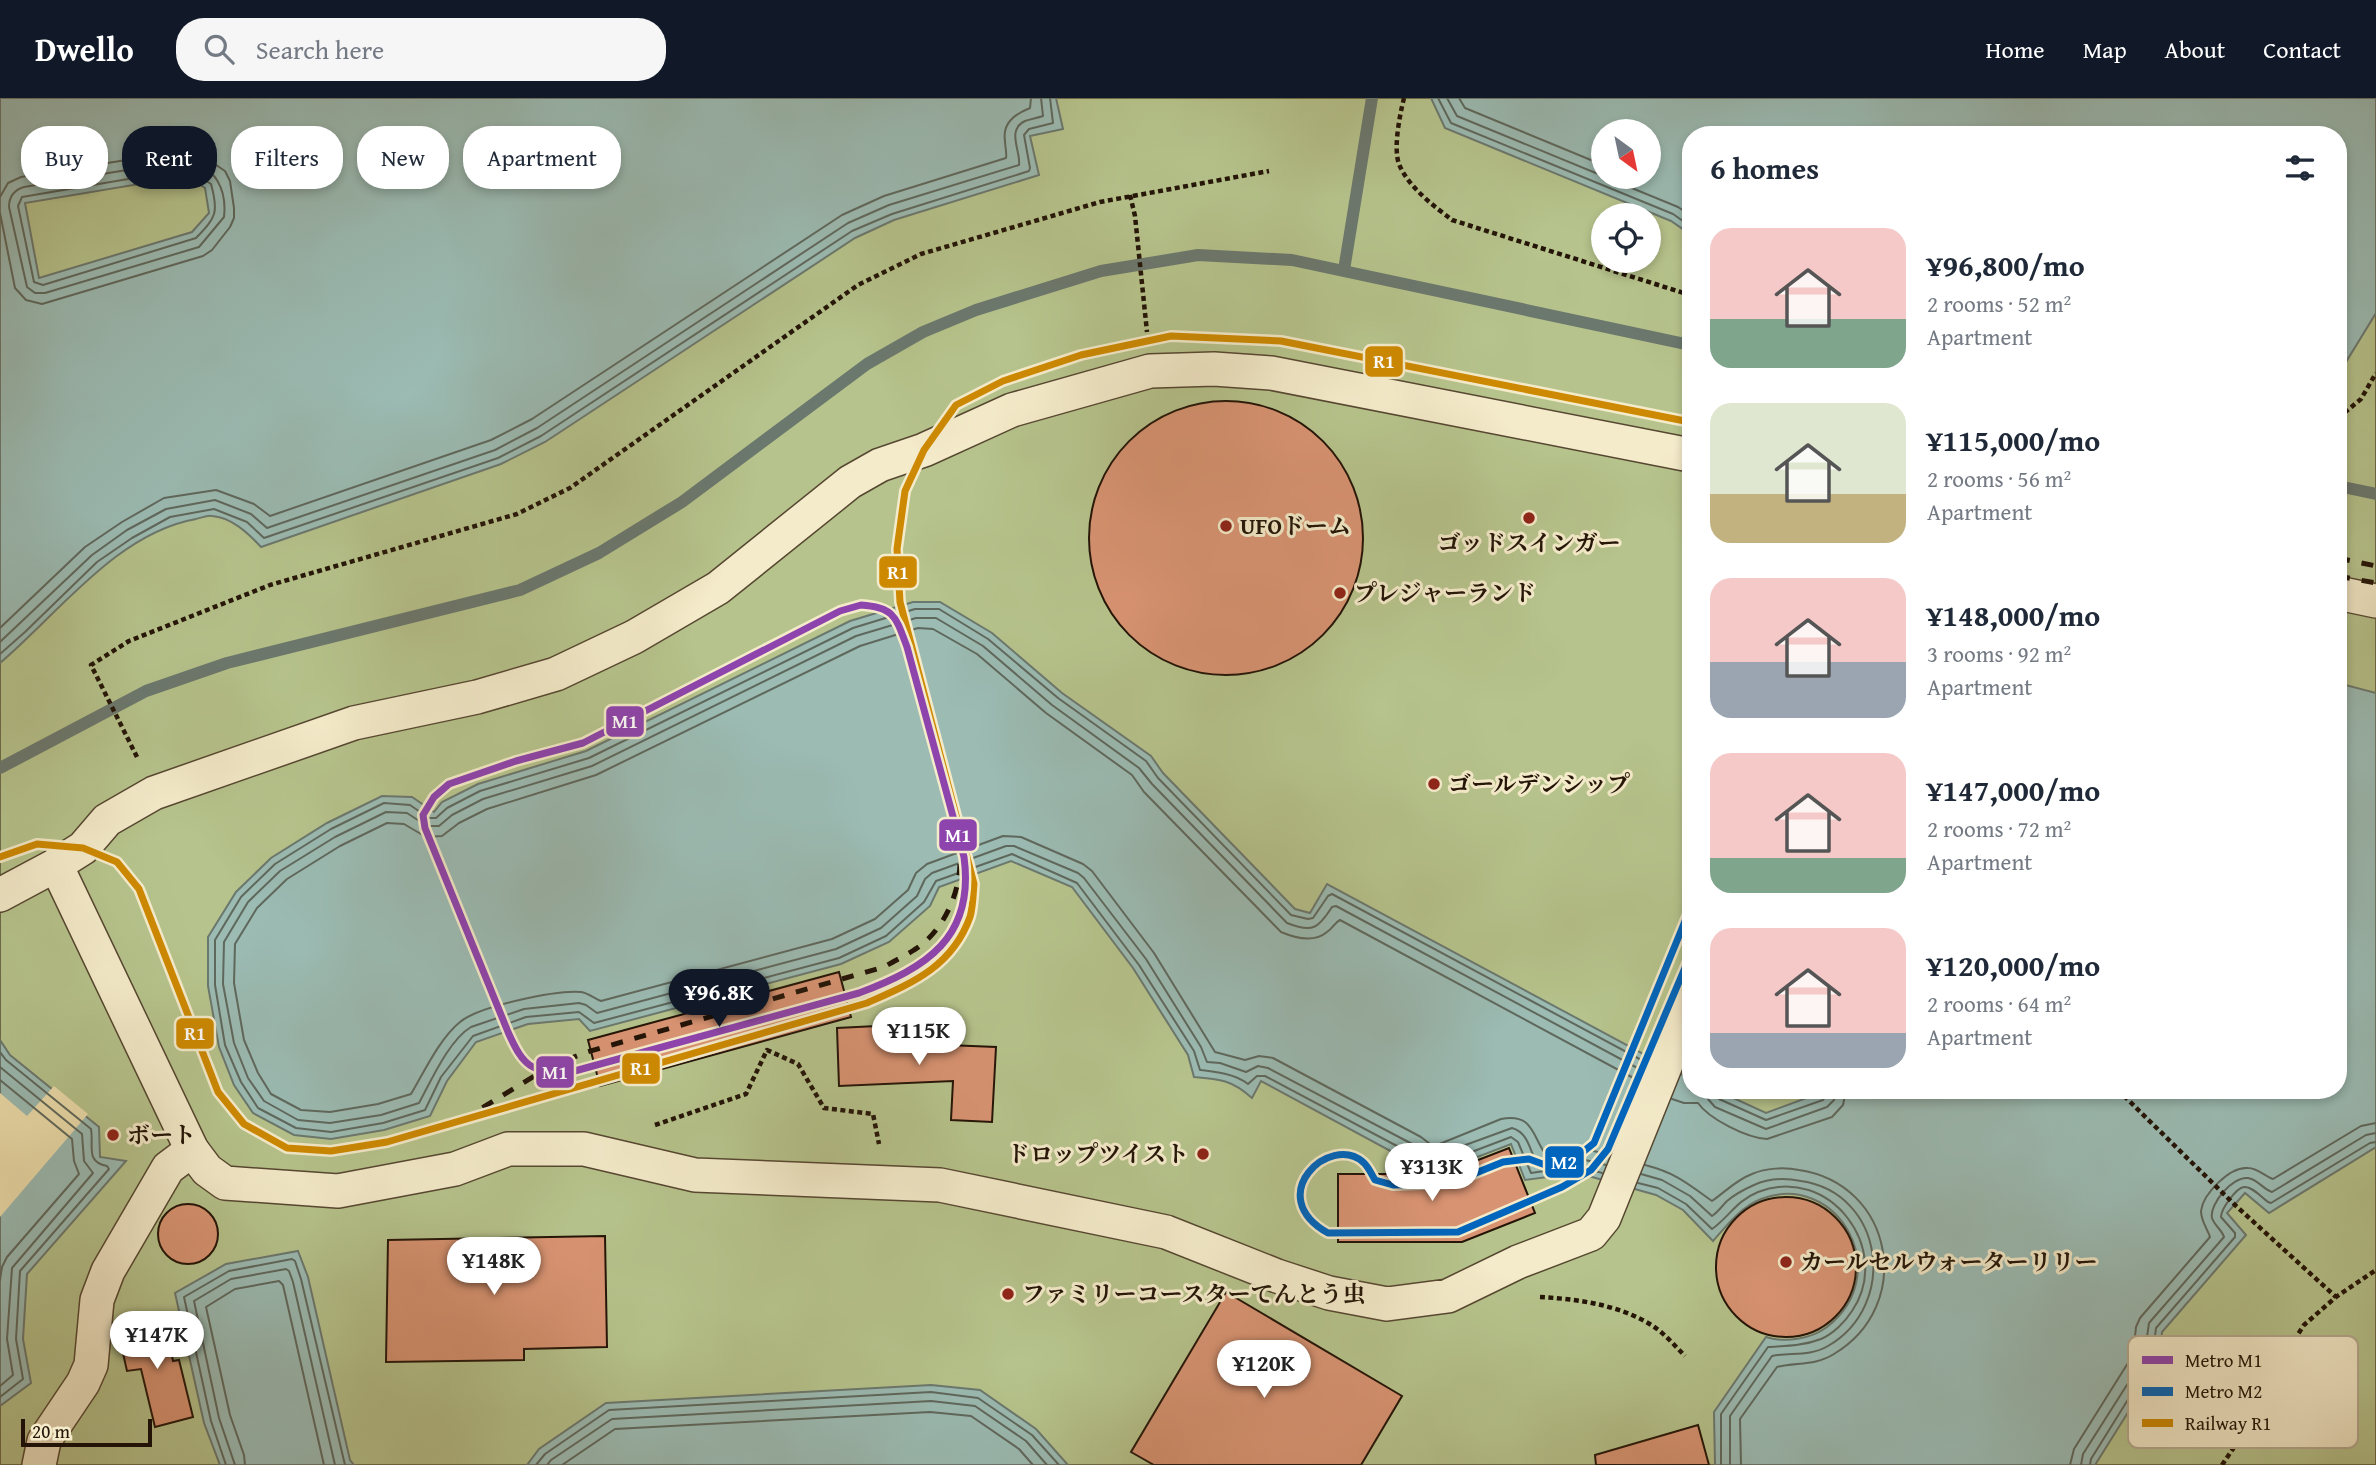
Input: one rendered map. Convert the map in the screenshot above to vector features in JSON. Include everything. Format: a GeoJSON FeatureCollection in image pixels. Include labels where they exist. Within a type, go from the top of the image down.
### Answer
{"type":"FeatureCollection","features":[{"type":"Feature","properties":{"kind":"street"},"geometry":{"type":"LineString","coordinates":[[0,895],[83,848],[107,820],[154,793],[354,723],[477,696],[556,674],[634,637],[718,588],[850,482],[880,465],[924,450],[1013,410],[1150,371],[1214,369],[1271,373],[1682,453]]}},
{"type":"Feature","properties":{"kind":"street"},"geometry":{"type":"LineString","coordinates":[[2347,595],[2376,601]]}},
{"type":"Feature","properties":{"kind":"street"},"geometry":{"type":"LineString","coordinates":[[55,865],[192,1150],[207,1170],[225,1183],[338,1191],[455,1169],[508,1149],[584,1149],[695,1175],[940,1185],[1166,1232],[1277,1276],[1329,1293],[1387,1304],[1448,1296],[1518,1262],[1591,1234],[1604,1218],[1682,1024]]}},
{"type":"Feature","properties":{"kind":"street"},"geometry":{"type":"LineString","coordinates":[[39,1465],[44,1441],[83,1383],[91,1365],[97,1300],[108,1271],[168,1168],[192,1150]]}},
{"type":"Feature","properties":{"kind":"path"},"geometry":{"type":"LineString","coordinates":[[1404,98],[1398,122],[1398,163],[1421,195],[1452,220],[1682,292]]}},
{"type":"Feature","properties":{"kind":"path"},"geometry":{"type":"LineString","coordinates":[[137,758],[91,665],[129,641],[270,585],[517,514],[570,488],[858,285],[921,254],[1100,202],[1269,170]]}},
{"type":"Feature","properties":{"kind":"path"},"geometry":{"type":"LineString","coordinates":[[1130,195],[1146,310]]}},
{"type":"Feature","properties":{"kind":"path"},"geometry":{"type":"LineString","coordinates":[[2347,410],[2361,398],[2376,373]]}},
{"type":"Feature","properties":{"kind":"path"},"geometry":{"type":"LineString","coordinates":[[646,1128],[746,1094],[767,1050],[799,1064],[824,1108],[873,1114],[886,1183]]}},
{"type":"Feature","properties":{"kind":"path"},"geometry":{"type":"LineString","coordinates":[[2127,1099],[2235,1205],[2336,1297]]}},
{"type":"Feature","properties":{"kind":"path"},"geometry":{"type":"LineString","coordinates":[[2297,1336],[2304,1325],[2336,1297],[2376,1270]]}},
{"type":"Feature","properties":{"kind":"path"},"geometry":{"type":"LineString","coordinates":[[1531,1297],[1587,1302],[1627,1312],[1655,1327],[1685,1356]]}},
{"type":"Feature","properties":{"kind":"path"},"geometry":{"type":"LineString","coordinates":[[2222,1465],[2233,1448]]}},
{"type":"Feature","properties":{"kind":"green space"},"geometry":{"type":"Polygon","coordinates":[[[0,98],[2376,98],[2376,1465],[0,1465],[0,98]]]}},
{"type":"Feature","properties":{"kind":"water"},"geometry":{"type":"Polygon","coordinates":[[[0,98],[1056,98],[1063,129],[1030,136],[1039,175],[894,220],[855,238],[545,442],[501,464],[261,547],[239,527],[219,517],[206,516],[167,527],[140,540],[90,578],[0,663],[0,98]],[[122,126],[122,187],[25,203],[39,278],[192,232],[209,213],[205,189],[217,189],[217,126],[122,126]]]}},
{"type":"Feature","properties":{"kind":"water"},"geometry":{"type":"Polygon","coordinates":[[[1431,98],[2376,98],[2376,313],[2347,360],[2347,126],[1682,126],[1682,229],[1661,217],[1661,203],[1627,203],[1593,189],[1661,189],[1661,119],[1591,119],[1591,188],[1445,128],[1431,98]]]}},
{"type":"Feature","properties":{"kind":"water"},"geometry":{"type":"Polygon","coordinates":[[[913,602],[940,602],[992,633],[1062,693],[1151,756],[1163,773],[1295,909],[1310,913],[1327,884],[1682,1075],[1682,1099],[1736,1099],[1766,1113],[1804,1099],[2347,1099],[2347,685],[2376,693],[2376,1147],[2269,1213],[2245,1193],[2227,1213],[2246,1235],[2162,1332],[2162,1336],[2128,1336],[2128,1412],[2095,1465],[1715,1465],[1714,1412],[1766,1337],[1789,1340],[1806,1337],[1827,1327],[1847,1305],[1857,1280],[1857,1255],[1848,1232],[1833,1212],[1813,1199],[1788,1194],[1761,1199],[1741,1212],[1713,1241],[1683,1210],[1656,1195],[1578,1173],[1525,1180],[1511,1144],[1441,1171],[1405,1171],[1409,1161],[1261,1081],[1252,1098],[1238,1087],[1225,1082],[1194,1077],[1188,1055],[1133,968],[1072,887],[1011,861],[939,887],[930,906],[889,942],[841,964],[590,1031],[579,1019],[528,1024],[476,1042],[447,1081],[430,1116],[384,1130],[331,1139],[294,1135],[253,1113],[234,1085],[219,1047],[208,986],[208,937],[236,892],[271,858],[327,823],[382,796],[412,797],[434,812],[442,802],[478,784],[586,751],[850,621],[913,602]]]}},
{"type":"Feature","properties":{"kind":"water"},"geometry":{"type":"Polygon","coordinates":[[[0,1040],[10,1055],[99,1127],[100,1157],[126,1161],[27,1274],[23,1339],[31,1383],[0,1406],[0,1040]]]}},
{"type":"Feature","properties":{"kind":"water"},"geometry":{"type":"Polygon","coordinates":[[[298,1251],[308,1277],[350,1460],[354,1465],[220,1465],[204,1423],[175,1293],[226,1264],[298,1251]]]}},
{"type":"Feature","properties":{"kind":"water"},"geometry":{"type":"Polygon","coordinates":[[[931,1385],[980,1390],[1036,1429],[1068,1465],[527,1465],[539,1449],[606,1403],[931,1385]]]}},
{"type":"Feature","properties":{"kind":"pier"},"geometry":{"type":"Polygon","coordinates":[[[54,1086],[88,1114],[0,1217],[0,1093],[27,1116],[54,1086]]]}},
{"type":"Feature","properties":{"kind":"building","name":"UFOドーム"},"geometry":{"type":"Polygon","coordinates":[[[1213,401],[1239,401],[1279,411],[1302,424],[1323,441],[1340,462],[1353,485],[1361,511],[1361,565],[1353,591],[1340,614],[1323,635],[1291,659],[1266,670],[1239,675],[1213,675],[1186,670],[1161,659],[1139,644],[1120,625],[1105,603],[1094,578],[1089,551],[1089,525],[1094,498],[1105,473],[1120,451],[1139,432],[1161,417],[1186,406],[1213,401]]]}},
{"type":"Feature","properties":{"kind":"building"},"geometry":{"type":"Polygon","coordinates":[[[839,972],[851,1017],[600,1086],[588,1040],[839,972]]]}},
{"type":"Feature","properties":{"kind":"building"},"geometry":{"type":"Polygon","coordinates":[[[897,1025],[898,1043],[996,1047],[992,1122],[951,1120],[953,1081],[839,1086],[837,1028],[897,1025]]]}},
{"type":"Feature","properties":{"kind":"building"},"geometry":{"type":"Polygon","coordinates":[[[1509,1148],[1535,1213],[1462,1242],[1338,1242],[1338,1174],[1442,1174],[1509,1148]]]}},
{"type":"Feature","properties":{"kind":"building","name":"カールセルウォーターリリー"},"geometry":{"type":"Polygon","coordinates":[[[1786,1197],[1813,1202],[1836,1217],[1851,1240],[1856,1267],[1851,1294],[1836,1317],[1813,1332],[1786,1337],[1759,1332],[1736,1317],[1721,1294],[1716,1267],[1721,1240],[1736,1217],[1759,1202],[1786,1197]]]}},
{"type":"Feature","properties":{"kind":"building"},"geometry":{"type":"Polygon","coordinates":[[[182,1204],[194,1204],[213,1217],[218,1234],[216,1246],[205,1259],[194,1264],[182,1264],[163,1251],[158,1240],[158,1228],[171,1209],[182,1204]]]}},
{"type":"Feature","properties":{"kind":"building"},"geometry":{"type":"Polygon","coordinates":[[[605,1236],[607,1347],[524,1349],[524,1360],[386,1362],[388,1240],[605,1236]]]}},
{"type":"Feature","properties":{"kind":"building"},"geometry":{"type":"Polygon","coordinates":[[[1226,1292],[1402,1396],[1361,1465],[1154,1465],[1131,1452],[1226,1292]]]}},
{"type":"Feature","properties":{"kind":"building"},"geometry":{"type":"Polygon","coordinates":[[[165,1320],[173,1361],[179,1360],[193,1417],[155,1427],[141,1369],[127,1371],[118,1331],[165,1320]]]}},
{"type":"Feature","properties":{"kind":"building"},"geometry":{"type":"Polygon","coordinates":[[[1698,1425],[1709,1465],[1596,1465],[1595,1455],[1698,1425]]]}},
{"type":"Feature","properties":{"kind":"waterway"},"geometry":{"type":"LineString","coordinates":[[1344,270],[1372,98]]}},
{"type":"Feature","properties":{"kind":"waterway"},"geometry":{"type":"LineString","coordinates":[[0,768],[146,691],[227,663],[520,590],[599,553],[682,502],[867,364],[923,332],[976,310],[1101,271],[1198,255],[1292,260],[1682,343]]}},
{"type":"Feature","properties":{"kind":"waterway"},"geometry":{"type":"LineString","coordinates":[[2347,488],[2376,494]]}},
{"type":"Feature","properties":{"kind":"railway"},"geometry":{"type":"LineString","coordinates":[[2347,560],[2376,566]]}},
{"type":"Feature","properties":{"kind":"railway"},"geometry":{"type":"LineString","coordinates":[[2347,578],[2376,583]]}},
{"type":"Feature","properties":{"kind":"railway"},"geometry":{"type":"LineString","coordinates":[[861,605],[881,608],[888,612],[900,628],[964,857],[962,909],[941,946],[905,973],[859,993],[571,1072],[547,1071],[531,1066],[519,1054],[508,1032],[425,828],[423,815],[434,797],[449,784],[516,761],[583,743],[840,611],[861,605]]}},
{"type":"Feature","properties":{"kind":"railway"},"geometry":{"type":"LineString","coordinates":[[462,1120],[551,1066],[587,1052],[884,967],[924,943],[941,924],[956,889],[960,864]]}},
{"type":"Feature","properties":{"kind":"railway"},"geometry":{"type":"LineString","coordinates":[[1682,928],[1594,1143],[1573,1160],[1548,1166],[1529,1159],[1503,1162],[1451,1183],[1393,1185],[1375,1180],[1363,1162],[1349,1155],[1334,1156],[1320,1162],[1308,1173],[1301,1187],[1301,1202],[1309,1218],[1328,1233],[1458,1232],[1562,1187],[1591,1170],[1608,1149],[1682,975]]}},
{"type":"Feature","properties":{"kind":"metro line","name":"M1"},"geometry":{"type":"LineString","coordinates":[[861,605],[881,608],[888,612],[900,628],[964,857],[962,909],[941,946],[905,973],[859,993],[571,1072],[547,1071],[531,1066],[519,1054],[508,1032],[425,828],[423,815],[434,797],[449,784],[516,761],[583,743],[840,611],[861,605]]}},
{"type":"Feature","properties":{"kind":"metro line","name":"M2"},"geometry":{"type":"LineString","coordinates":[[1682,928],[1594,1143],[1573,1160],[1548,1166],[1529,1159],[1503,1162],[1451,1183],[1393,1185],[1375,1180],[1363,1162],[1349,1155],[1334,1156],[1320,1162],[1308,1173],[1301,1187],[1301,1202],[1309,1218],[1328,1233],[1458,1232],[1562,1187],[1591,1170],[1608,1149],[1682,975]]}},
{"type":"Feature","properties":{"kind":"rail line","name":"R1"},"geometry":{"type":"LineString","coordinates":[[0,857],[37,844],[83,848],[117,862],[139,889],[218,1092],[244,1124],[287,1148],[331,1151],[387,1142],[867,1003],[915,980],[953,949],[970,917],[974,884],[900,602],[897,549],[905,491],[924,450],[956,405],[1003,381],[1081,355],[1171,336],[1281,341],[1682,420]]}},
{"type":"Feature","properties":{"kind":"place","name":"ゴッドスインガー"},"geometry":{"type":"Point","coordinates":[1529,518]}},
{"type":"Feature","properties":{"kind":"place","name":"UFOドーム"},"geometry":{"type":"Point","coordinates":[1226,526]}},
{"type":"Feature","properties":{"kind":"place","name":"プレジャーランド"},"geometry":{"type":"Point","coordinates":[1340,593]}},
{"type":"Feature","properties":{"kind":"place","name":"ゴールデンシップ"},"geometry":{"type":"Point","coordinates":[1434,784]}},
{"type":"Feature","properties":{"kind":"place","name":"ボート"},"geometry":{"type":"Point","coordinates":[113,1135]}},
{"type":"Feature","properties":{"kind":"place","name":"ドロップツイスト"},"geometry":{"type":"Point","coordinates":[1203,1154]}},
{"type":"Feature","properties":{"kind":"place","name":"カールセルウォーターリリー"},"geometry":{"type":"Point","coordinates":[1786,1262]}},
{"type":"Feature","properties":{"kind":"place","name":"ファミリーコースターてんとう虫"},"geometry":{"type":"Point","coordinates":[1008,1294]}}]}
